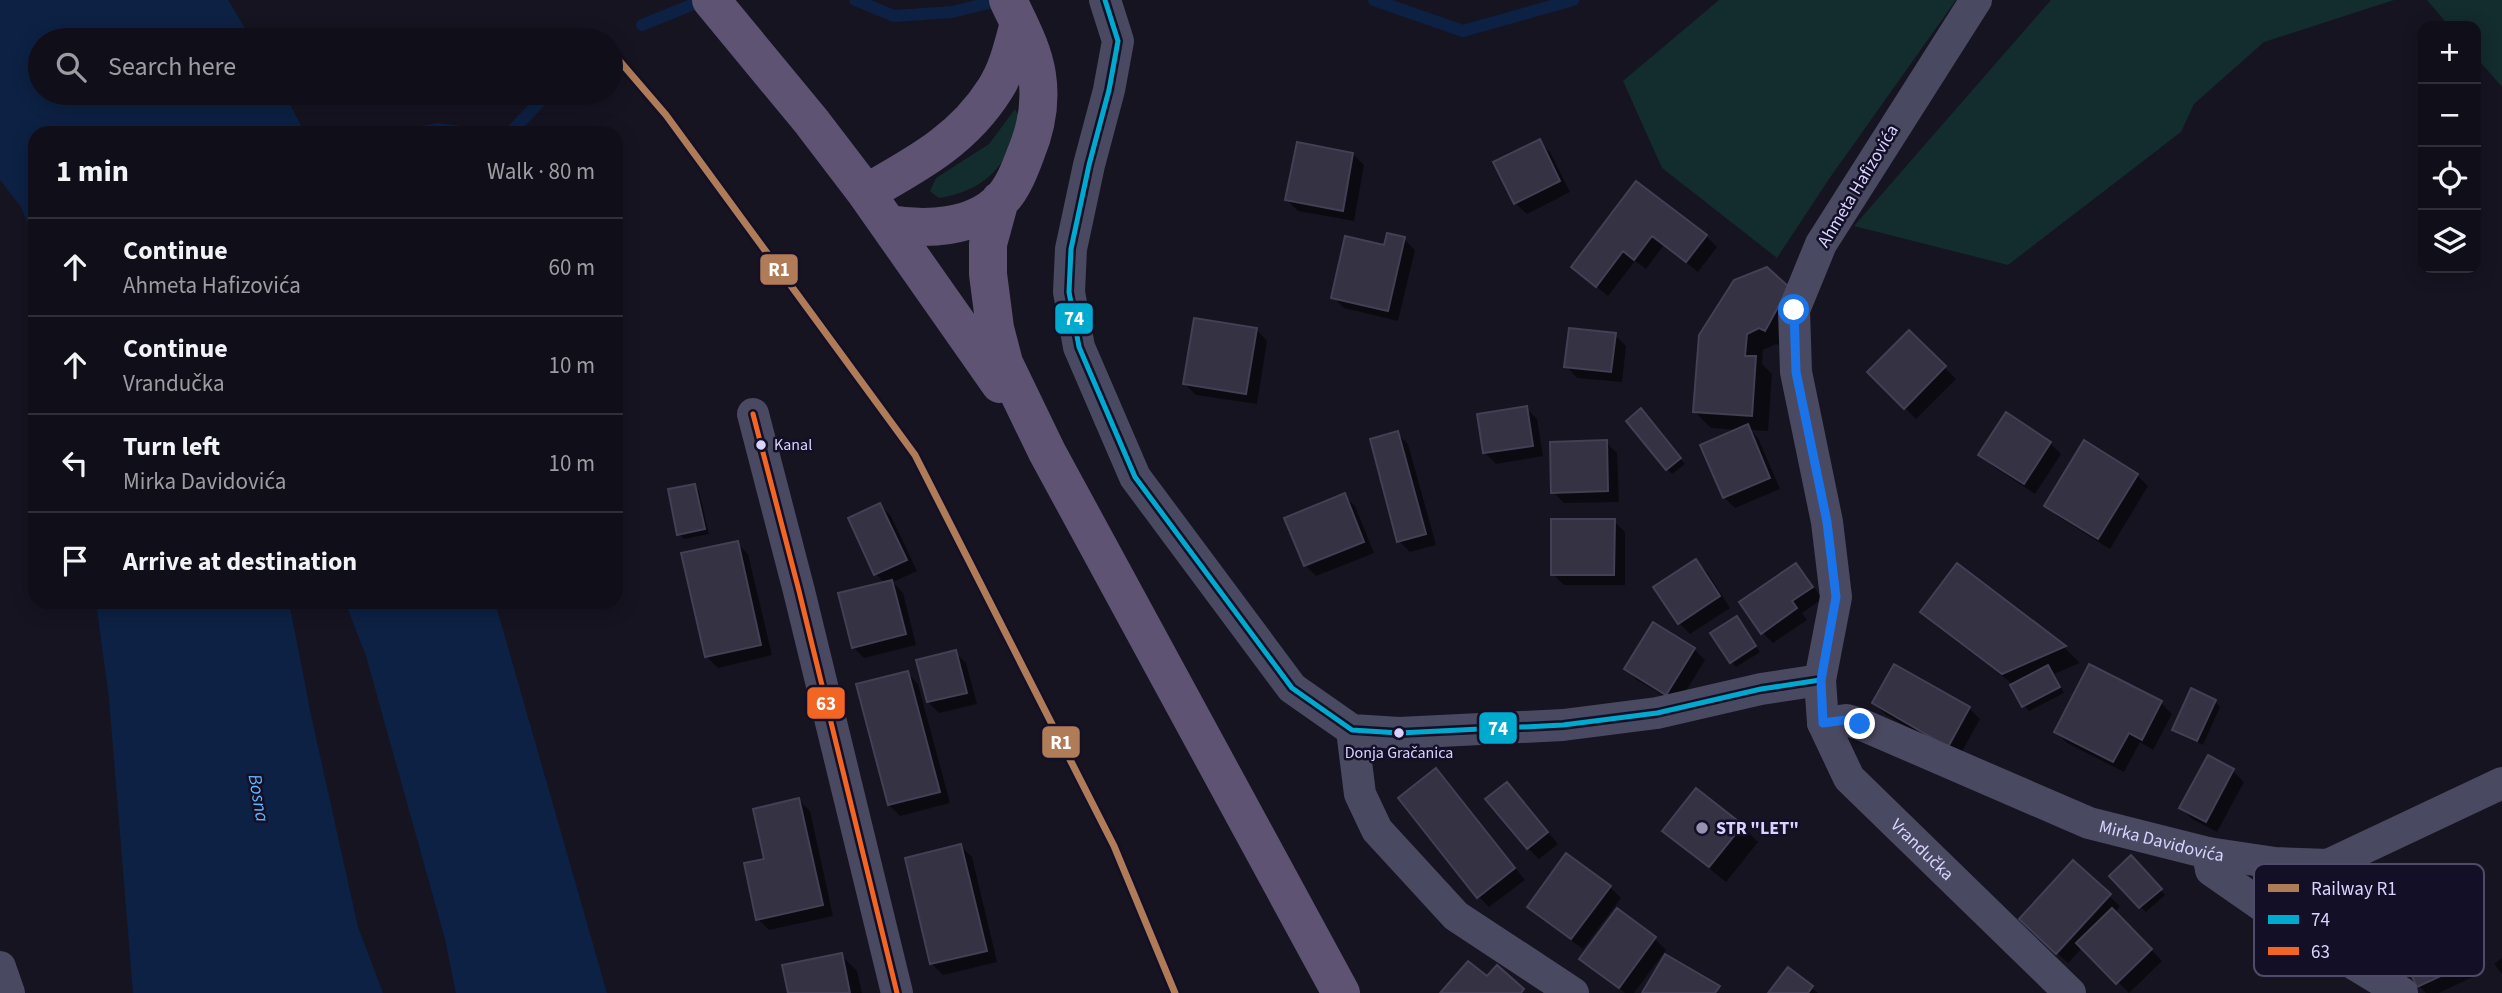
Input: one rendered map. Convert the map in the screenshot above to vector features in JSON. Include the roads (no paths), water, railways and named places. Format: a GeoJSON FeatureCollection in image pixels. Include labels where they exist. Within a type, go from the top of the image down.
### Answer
{"type":"FeatureCollection","features":[{"type":"Feature","properties":{"kind":"main road"},"geometry":{"type":"LineString","coordinates":[[710,0],[811,121],[866,193],[1047,452]]}},
{"type":"Feature","properties":{"kind":"main road"},"geometry":{"type":"LineString","coordinates":[[866,193],[941,149],[972,119],[996,88],[1010,55],[1013,11]]}},
{"type":"Feature","properties":{"kind":"main road"},"geometry":{"type":"LineString","coordinates":[[1013,11],[1030,44],[1037,75],[1039,107],[1031,141],[1018,174],[1000,200],[988,244],[988,274],[995,328],[1004,363],[1047,452],[1341,993]]}},
{"type":"Feature","properties":{"kind":"main road"},"geometry":{"type":"LineString","coordinates":[[889,224],[918,229],[949,225],[979,215],[1000,200]]}},
{"type":"Feature","properties":{"kind":"street"},"geometry":{"type":"LineString","coordinates":[[1105,0],[1118,41],[1071,249],[1069,292],[1079,347],[1135,477],[1292,688],[1352,730],[1399,733],[1563,725],[1657,713],[1761,689],[1821,680]]}},
{"type":"Feature","properties":{"kind":"street","name":"Ahmeta Hafizovića"},"geometry":{"type":"LineString","coordinates":[[1821,680],[1836,597],[1827,522],[1796,372],[1794,310],[1821,244],[1976,0]]}},
{"type":"Feature","properties":{"kind":"street"},"geometry":{"type":"LineString","coordinates":[[753,414],[803,604],[897,993]]}},
{"type":"Feature","properties":{"kind":"street","name":"Vrandučka"},"geometry":{"type":"LineString","coordinates":[[1821,680],[1823,723],[1849,778],[2070,993]]}},
{"type":"Feature","properties":{"kind":"street","name":"Mirka Davidovića"},"geometry":{"type":"LineString","coordinates":[[1823,723],[1846,720],[1860,724],[2089,824],[2208,853],[2275,863],[2302,864]]}},
{"type":"Feature","properties":{"kind":"street"},"geometry":{"type":"LineString","coordinates":[[1352,730],[1360,794],[1377,830],[1456,916],[1573,993]]}},
{"type":"Feature","properties":{"kind":"street","name":"Mirka Davidovića"},"geometry":{"type":"LineString","coordinates":[[2330,864],[2502,783]]}},
{"type":"Feature","properties":{"kind":"street"},"geometry":{"type":"LineString","coordinates":[[2208,853],[2211,870],[2254,900]]}},
{"type":"Feature","properties":{"kind":"street"},"geometry":{"type":"LineString","coordinates":[[0,967],[9,993]]}},
{"type":"Feature","properties":{"kind":"street"},"geometry":{"type":"LineString","coordinates":[[2374,976],[2402,993]]}},
{"type":"Feature","properties":{"kind":"water"},"geometry":{"type":"Polygon","coordinates":[[[0,0],[228,0],[245,28],[28,28],[28,105],[290,105],[301,126],[28,126],[28,224],[21,207],[0,180],[0,0]]]}},
{"type":"Feature","properties":{"kind":"water","name":"Bosna"},"geometry":{"type":"Polygon","coordinates":[[[97,609],[290,609],[358,927],[383,993],[133,993],[109,699],[97,609]]]}},
{"type":"Feature","properties":{"kind":"water"},"geometry":{"type":"Polygon","coordinates":[[[348,609],[497,609],[607,993],[456,993],[445,939],[366,656],[348,609]]]}},
{"type":"Feature","properties":{"kind":"waterway"},"geometry":{"type":"LineString","coordinates":[[642,25],[704,0]]}},
{"type":"Feature","properties":{"kind":"waterway"},"geometry":{"type":"LineString","coordinates":[[855,0],[894,16],[952,12],[1001,0]]}},
{"type":"Feature","properties":{"kind":"waterway"},"geometry":{"type":"LineString","coordinates":[[1374,0],[1463,31],[1573,0]]}},
{"type":"Feature","properties":{"kind":"waterway"},"geometry":{"type":"LineString","coordinates":[[517,126],[537,105]]}},
{"type":"Feature","properties":{"kind":"rail line","name":"R1"},"geometry":{"type":"LineString","coordinates":[[623,65],[666,115],[915,455],[1114,846],[1175,993]]}},
{"type":"Feature","properties":{"kind":"place","name":"Kanal"},"geometry":{"type":"Point","coordinates":[761,445]}},
{"type":"Feature","properties":{"kind":"place","name":"Donja Gračanica"},"geometry":{"type":"Point","coordinates":[1399,733]}},
{"type":"Feature","properties":{"kind":"place","name":"STR \"LET\""},"geometry":{"type":"Point","coordinates":[1702,828]}}]}
